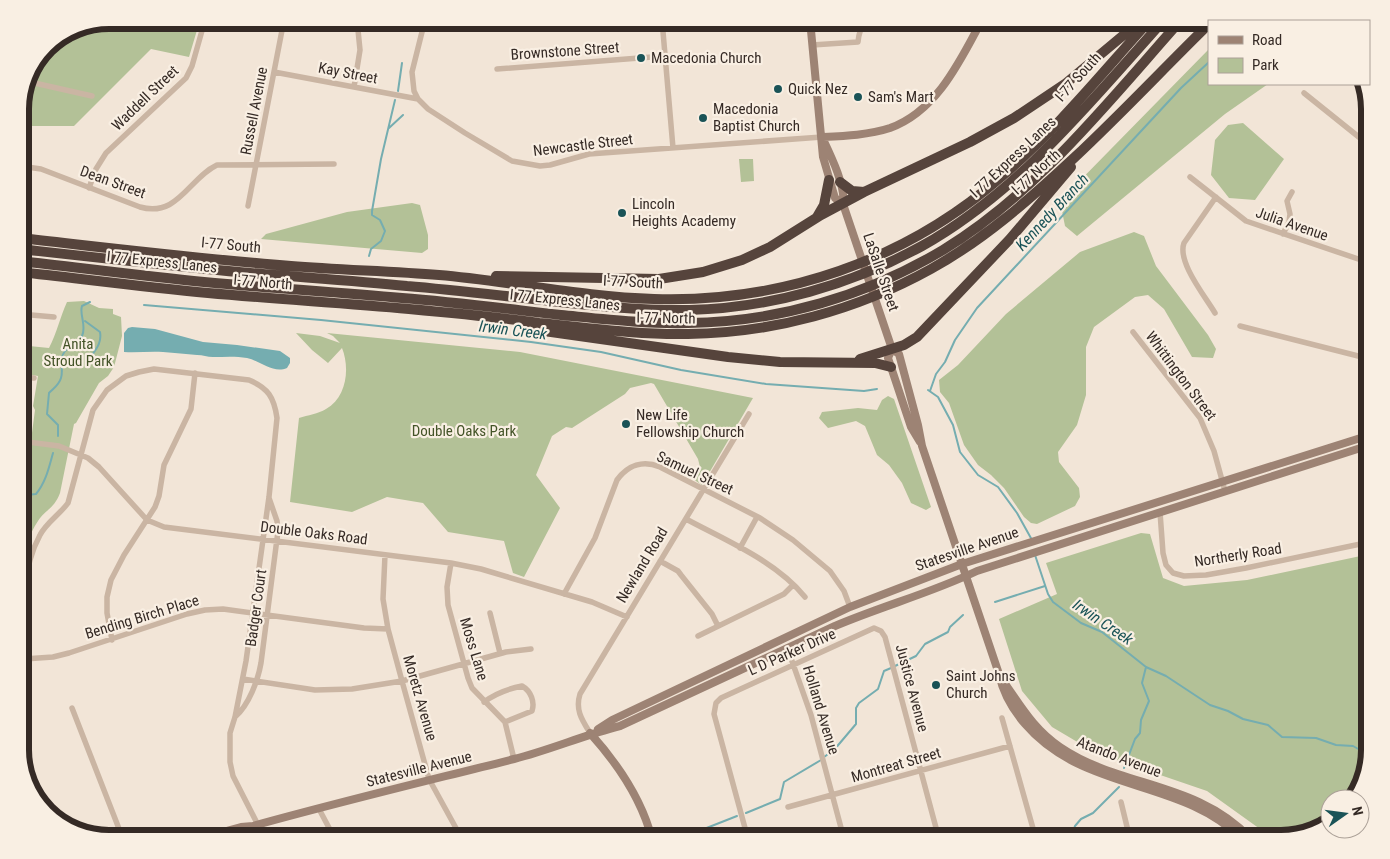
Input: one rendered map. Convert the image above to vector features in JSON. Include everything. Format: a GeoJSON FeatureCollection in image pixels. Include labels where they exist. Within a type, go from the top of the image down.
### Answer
{"type":"FeatureCollection","features":[{"type":"Feature","properties":{"kind":"highway"},"geometry":{"type":"LineString","coordinates":[[440,275],[672,278],[703,272],[742,260],[770,247],[816,218],[864,192],[963,146],[1014,118],[1076,76],[1131,29]]}},
{"type":"Feature","properties":{"kind":"highway","name":"I-77 South"},"geometry":{"type":"LineString","coordinates":[[29,239],[288,266],[440,275],[595,295],[680,300],[719,298],[764,292],[836,273],[877,256],[917,236],[956,212],[990,186],[1046,134],[1142,29]]}},
{"type":"Feature","properties":{"kind":"highway","name":"I 77 Express Lanes"},"geometry":{"type":"LineString","coordinates":[[29,250],[207,269],[404,285],[635,309],[704,309],[781,299],[839,283],[882,266],[922,246],[975,212],[1009,185],[1040,156],[1156,29]]}},
{"type":"Feature","properties":{"kind":"highway","name":"I 77 Express Lanes"},"geometry":{"type":"LineString","coordinates":[[29,263],[206,282],[403,298],[634,322],[705,323],[752,318],[784,312],[836,299],[887,279],[930,258],[983,223],[1018,195],[1054,160],[1173,29]]}},
{"type":"Feature","properties":{"kind":"highway","name":"I-77 North"},"geometry":{"type":"LineString","coordinates":[[29,273],[205,292],[402,308],[633,332],[706,334],[778,324],[847,306],[892,289],[921,275],[976,241],[1024,203],[1097,136],[1204,29]]}},
{"type":"Feature","properties":{"kind":"highway"},"geometry":{"type":"LineString","coordinates":[[854,362],[914,340],[1044,201],[1097,136]]}},
{"type":"Feature","properties":{"kind":"highway"},"geometry":{"type":"LineString","coordinates":[[816,218],[824,205],[829,180]]}},
{"type":"Feature","properties":{"kind":"highway"},"geometry":{"type":"LineString","coordinates":[[840,182],[852,192],[864,192]]}},
{"type":"Feature","properties":{"kind":"highway"},"geometry":{"type":"LineString","coordinates":[[523,321],[544,331],[718,356],[780,362],[879,363],[891,367]]}},
{"type":"Feature","properties":{"kind":"main road","name":"LaSalle Street"},"geometry":{"type":"LineString","coordinates":[[811,29],[816,99],[822,137],[822,157],[835,198],[843,204]]}},
{"type":"Feature","properties":{"kind":"main road"},"geometry":{"type":"LineString","coordinates":[[822,137],[868,133],[888,128],[906,121],[920,112],[943,86],[977,30]]}},
{"type":"Feature","properties":{"kind":"main road"},"geometry":{"type":"LineString","coordinates":[[830,155],[834,143],[845,136]]}},
{"type":"Feature","properties":{"kind":"main road","name":"LaSalle Street"},"geometry":{"type":"LineString","coordinates":[[822,137],[840,182],[844,195],[843,204],[892,349]]}},
{"type":"Feature","properties":{"kind":"main road","name":"Atando Avenue"},"geometry":{"type":"LineString","coordinates":[[922,446],[911,427],[888,358],[892,349],[899,354],[922,446],[999,674],[1002,690],[1021,720],[1035,735],[1057,753],[1090,770],[1203,810],[1220,820],[1232,830]]}},
{"type":"Feature","properties":{"kind":"main road","name":"Statesville Avenue"},"geometry":{"type":"LineString","coordinates":[[590,734],[612,720],[850,608],[962,564],[1361,438]]}},
{"type":"Feature","properties":{"kind":"main road","name":"Statesville Avenue"},"geometry":{"type":"LineString","coordinates":[[230,830],[514,759],[620,726],[787,647],[868,612],[954,582],[977,571],[1361,449]]}},
{"type":"Feature","properties":{"kind":"main road","name":"Atando Avenue"},"geometry":{"type":"LineString","coordinates":[[999,674],[1030,721],[1060,747],[1086,761],[1200,802],[1224,815],[1240,830]]}},
{"type":"Feature","properties":{"kind":"main road"},"geometry":{"type":"LineString","coordinates":[[590,734],[603,748],[634,793],[650,830]]}},
{"type":"Feature","properties":{"kind":"main road","name":"Statesville Avenue"},"geometry":{"type":"LineString","coordinates":[[246,830],[255,825]]}},
{"type":"Feature","properties":{"kind":"street","name":"Waddell Street"},"geometry":{"type":"LineString","coordinates":[[89,188],[96,169],[106,153],[186,78],[192,66],[202,29]]}},
{"type":"Feature","properties":{"kind":"street","name":"Russell Avenue"},"geometry":{"type":"LineString","coordinates":[[248,206],[282,29]]}},
{"type":"Feature","properties":{"kind":"street"},"geometry":{"type":"LineString","coordinates":[[354,87],[360,50],[358,29]]}},
{"type":"Feature","properties":{"kind":"street"},"geometry":{"type":"LineString","coordinates":[[418,99],[414,91],[412,72],[423,29]]}},
{"type":"Feature","properties":{"kind":"street"},"geometry":{"type":"LineString","coordinates":[[663,29],[673,148]]}},
{"type":"Feature","properties":{"kind":"street"},"geometry":{"type":"LineString","coordinates":[[812,45],[858,42],[860,29]]}},
{"type":"Feature","properties":{"kind":"street","name":"Brownstone Street"},"geometry":{"type":"LineString","coordinates":[[497,68],[665,56]]}},
{"type":"Feature","properties":{"kind":"street","name":"Kay Street"},"geometry":{"type":"LineString","coordinates":[[274,72],[418,99]]}},
{"type":"Feature","properties":{"kind":"street"},"geometry":{"type":"LineString","coordinates":[[33,83],[92,96]]}},
{"type":"Feature","properties":{"kind":"street"},"geometry":{"type":"LineString","coordinates":[[1304,93],[1361,139]]}},
{"type":"Feature","properties":{"kind":"street","name":"Newcastle Street"},"geometry":{"type":"LineString","coordinates":[[418,99],[464,132],[505,157],[521,164],[545,166],[584,155],[822,137]]}},
{"type":"Feature","properties":{"kind":"street","name":"Dean Street"},"geometry":{"type":"LineString","coordinates":[[29,168],[41,170],[140,207],[155,209],[175,201],[208,170],[217,165],[334,164]]}},
{"type":"Feature","properties":{"kind":"street","name":"Julia Avenue"},"geometry":{"type":"LineString","coordinates":[[1190,177],[1246,221],[1361,260]]}},
{"type":"Feature","properties":{"kind":"street"},"geometry":{"type":"LineString","coordinates":[[1283,234],[1289,222],[1290,214],[1287,201],[1292,192]]}},
{"type":"Feature","properties":{"kind":"street"},"geometry":{"type":"LineString","coordinates":[[1214,313],[1182,256],[1182,248],[1216,197]]}},
{"type":"Feature","properties":{"kind":"street"},"geometry":{"type":"LineString","coordinates":[[29,315],[54,317]]}},
{"type":"Feature","properties":{"kind":"street"},"geometry":{"type":"LineString","coordinates":[[1240,326],[1361,357]]}},
{"type":"Feature","properties":{"kind":"street","name":"Whittington Street"},"geometry":{"type":"LineString","coordinates":[[1133,332],[1200,418],[1212,443],[1225,491]]}},
{"type":"Feature","properties":{"kind":"street"},"geometry":{"type":"LineString","coordinates":[[29,566],[40,533],[60,514],[68,503],[93,410],[106,390],[126,376],[154,369],[195,373],[191,409],[164,464],[159,496],[148,520],[124,555],[111,580],[107,597],[107,613],[112,640]]}},
{"type":"Feature","properties":{"kind":"street","name":"Badger Court"},"geometry":{"type":"LineString","coordinates":[[195,373],[249,380],[262,385],[275,405],[277,418],[253,612],[243,679],[230,734],[230,762],[238,788],[255,825]]}},
{"type":"Feature","properties":{"kind":"street"},"geometry":{"type":"LineString","coordinates":[[29,378],[34,378]]}},
{"type":"Feature","properties":{"kind":"street","name":"Newland Road"},"geometry":{"type":"LineString","coordinates":[[590,734],[578,710],[577,702],[580,694],[749,414]]}},
{"type":"Feature","properties":{"kind":"street","name":"Double Oaks Road"},"geometry":{"type":"LineString","coordinates":[[29,442],[60,446],[81,455],[99,467],[148,520],[164,527],[451,563],[599,604],[627,617]]}},
{"type":"Feature","properties":{"kind":"street","name":"Samuel Street"},"geometry":{"type":"LineString","coordinates":[[564,594],[595,538],[617,480],[628,468],[639,464],[653,464],[777,528],[830,571],[844,591],[850,608]]}},
{"type":"Feature","properties":{"kind":"street","name":"Badger Court"},"geometry":{"type":"LineString","coordinates":[[235,717],[244,707],[256,681],[261,663],[278,542],[277,521],[268,497]]}},
{"type":"Feature","properties":{"kind":"street","name":"Northerly Road"},"geometry":{"type":"LineString","coordinates":[[1160,512],[1163,553],[1166,565],[1173,572],[1184,576],[1206,575],[1246,568],[1361,544]]}},
{"type":"Feature","properties":{"kind":"street"},"geometry":{"type":"LineString","coordinates":[[740,548],[757,517]]}},
{"type":"Feature","properties":{"kind":"street"},"geometry":{"type":"LineString","coordinates":[[686,519],[765,562],[793,584],[805,597]]}},
{"type":"Feature","properties":{"kind":"street","name":"Moretz Avenue"},"geometry":{"type":"LineString","coordinates":[[385,555],[383,599],[388,629],[429,779],[457,830]]}},
{"type":"Feature","properties":{"kind":"street"},"geometry":{"type":"LineString","coordinates":[[660,561],[678,571],[712,614],[718,626]]}},
{"type":"Feature","properties":{"kind":"street","name":"Moss Lane"},"geometry":{"type":"LineString","coordinates":[[451,563],[447,587],[448,605],[472,688],[505,722]]}},
{"type":"Feature","properties":{"kind":"street"},"geometry":{"type":"LineString","coordinates":[[698,636],[784,594],[793,584]]}},
{"type":"Feature","properties":{"kind":"street","name":"Bending Birch Place"},"geometry":{"type":"LineString","coordinates":[[29,659],[53,657],[205,610],[223,609],[253,612],[364,628],[388,629]]}},
{"type":"Feature","properties":{"kind":"street"},"geometry":{"type":"LineString","coordinates":[[490,613],[500,653]]}},
{"type":"Feature","properties":{"kind":"street","name":"L D Parker Drive"},"geometry":{"type":"LineString","coordinates":[[746,830],[714,714],[716,703],[721,698],[868,630],[874,628],[881,631]]}},
{"type":"Feature","properties":{"kind":"street","name":"Justice Avenue"},"geometry":{"type":"LineString","coordinates":[[881,631],[885,637],[937,830]]}},
{"type":"Feature","properties":{"kind":"street","name":"Holland Avenue"},"geometry":{"type":"LineString","coordinates":[[787,647],[811,715],[842,830]]}},
{"type":"Feature","properties":{"kind":"street"},"geometry":{"type":"LineString","coordinates":[[243,679],[315,690],[366,687],[402,681],[500,653],[531,650]]}},
{"type":"Feature","properties":{"kind":"street"},"geometry":{"type":"LineString","coordinates":[[484,702],[495,694],[510,688],[522,686],[528,690],[533,702],[532,711],[505,722],[514,759]]}},
{"type":"Feature","properties":{"kind":"street"},"geometry":{"type":"LineString","coordinates":[[72,708],[119,830]]}},
{"type":"Feature","properties":{"kind":"street"},"geometry":{"type":"LineString","coordinates":[[1002,718],[1033,830]]}},
{"type":"Feature","properties":{"kind":"street","name":"Montreat Street"},"geometry":{"type":"LineString","coordinates":[[788,807],[1010,746]]}},
{"type":"Feature","properties":{"kind":"street"},"geometry":{"type":"LineString","coordinates":[[1121,802],[1128,830]]}},
{"type":"Feature","properties":{"kind":"street"},"geometry":{"type":"LineString","coordinates":[[319,809],[331,830]]}},
{"type":"Feature","properties":{"kind":"green space"},"geometry":{"type":"Polygon","coordinates":[[[197,29],[189,57],[151,49],[74,126],[29,126],[31,88],[45,60],[56,49],[69,39],[93,30],[197,29]]]}},
{"type":"Feature","properties":{"kind":"green space"},"geometry":{"type":"Polygon","coordinates":[[[1208,50],[1208,85],[1267,85],[1225,114],[1077,236],[1065,226],[1060,201],[1208,50]]]}},
{"type":"Feature","properties":{"kind":"green space"},"geometry":{"type":"Polygon","coordinates":[[[1243,123],[1284,159],[1255,200],[1229,198],[1211,175],[1215,140],[1228,125],[1243,123]]]}},
{"type":"Feature","properties":{"kind":"green space"},"geometry":{"type":"Polygon","coordinates":[[[739,159],[753,159],[754,181],[741,182],[739,159]]]}},
{"type":"Feature","properties":{"kind":"green space"},"geometry":{"type":"Polygon","coordinates":[[[412,203],[420,205],[428,235],[428,249],[422,253],[261,239],[266,234],[347,212],[412,203]]]}},
{"type":"Feature","properties":{"kind":"green space"},"geometry":{"type":"Polygon","coordinates":[[[1134,232],[1144,236],[1156,266],[1208,335],[1216,349],[1213,358],[1192,357],[1164,309],[1148,295],[1135,297],[1094,327],[1086,347],[1086,395],[1077,425],[1058,452],[1059,462],[1079,488],[1080,497],[1075,506],[1037,524],[1031,523],[1024,517],[1004,488],[978,465],[964,445],[949,403],[940,392],[939,380],[958,365],[1006,314],[1080,252],[1134,232]]]}},
{"type":"Feature","properties":{"kind":"green space","name":"Anita Stroud Park"},"geometry":{"type":"Polygon","coordinates":[[[84,301],[99,308],[113,309],[113,314],[121,317],[122,336],[114,367],[108,376],[99,383],[74,424],[60,493],[53,506],[41,517],[35,526],[29,540],[29,455],[35,410],[33,406],[38,376],[29,374],[29,346],[49,348],[67,302],[84,301]]]}},
{"type":"Feature","properties":{"kind":"green space","name":"Double Oaks Park"},"geometry":{"type":"Polygon","coordinates":[[[296,333],[320,336],[340,343],[327,333],[520,352],[753,398],[702,485],[693,479],[700,467],[698,459],[654,384],[651,383],[630,388],[625,394],[572,428],[566,427],[552,436],[536,475],[560,508],[524,577],[513,573],[504,541],[448,532],[423,503],[387,497],[352,512],[290,502],[299,418],[320,412],[333,404],[342,390],[346,373],[342,348],[328,363],[296,333]]]}},
{"type":"Feature","properties":{"kind":"green space"},"geometry":{"type":"Polygon","coordinates":[[[888,396],[894,399],[931,507],[926,510],[911,503],[902,483],[889,465],[877,455],[865,426],[856,421],[828,428],[819,418],[822,412],[858,408],[877,410],[882,400],[888,396]]]}},
{"type":"Feature","properties":{"kind":"green space"},"geometry":{"type":"Polygon","coordinates":[[[1141,533],[1150,534],[1163,578],[1184,586],[1247,580],[1361,556],[1361,761],[1351,789],[1320,789],[1320,820],[1292,830],[1261,830],[1207,791],[1096,753],[1052,727],[1022,691],[999,619],[1057,594],[1046,563],[1141,533]]]}},
{"type":"Feature","properties":{"kind":"water"},"geometry":{"type":"Polygon","coordinates":[[[128,328],[155,329],[203,342],[280,351],[290,358],[290,363],[287,368],[277,369],[243,357],[124,352],[124,333],[128,328]]]}},
{"type":"Feature","properties":{"kind":"waterway"},"geometry":{"type":"LineString","coordinates":[[398,91],[402,63]]}},
{"type":"Feature","properties":{"kind":"waterway","name":"Kennedy Branch"},"geometry":{"type":"LineString","coordinates":[[930,391],[936,374],[945,362],[955,340],[977,308],[1181,88],[1208,63]]}},
{"type":"Feature","properties":{"kind":"waterway"},"geometry":{"type":"LineString","coordinates":[[369,256],[371,249],[381,241],[385,231],[380,220],[372,215],[372,211],[381,159],[395,100]]}},
{"type":"Feature","properties":{"kind":"waterway"},"geometry":{"type":"LineString","coordinates":[[389,128],[403,115]]}},
{"type":"Feature","properties":{"kind":"waterway"},"geometry":{"type":"LineString","coordinates":[[58,436],[58,425],[47,414],[49,393],[58,385],[61,378],[63,354],[79,341],[82,336],[84,328],[81,309],[82,306],[90,302]]}},
{"type":"Feature","properties":{"kind":"waterway","name":"Irwin Creek"},"geometry":{"type":"LineString","coordinates":[[144,305],[321,320],[531,342],[601,352],[681,370],[766,384],[864,391],[877,389]]}},
{"type":"Feature","properties":{"kind":"waterway"},"geometry":{"type":"LineString","coordinates":[[85,321],[100,332],[99,343],[90,358]]}},
{"type":"Feature","properties":{"kind":"waterway","name":"Irwin Creek"},"geometry":{"type":"LineString","coordinates":[[928,390],[938,397],[953,425],[960,452],[978,475],[998,487],[1017,513],[1032,540]]}},
{"type":"Feature","properties":{"kind":"waterway"},"geometry":{"type":"LineString","coordinates":[[29,495],[36,494],[45,479],[53,453]]}},
{"type":"Feature","properties":{"kind":"waterway","name":"Irwin Creek"},"geometry":{"type":"LineString","coordinates":[[1035,555],[1048,594],[1053,602],[1081,623],[1102,632],[1146,667],[1166,676],[1210,705],[1228,711],[1243,719],[1268,725],[1282,737],[1316,738],[1336,745],[1353,746],[1361,750]]}},
{"type":"Feature","properties":{"kind":"waterway"},"geometry":{"type":"LineString","coordinates":[[995,602],[1045,586]]}},
{"type":"Feature","properties":{"kind":"waterway"},"geometry":{"type":"LineString","coordinates":[[895,666],[916,656],[925,644],[948,632],[950,627],[963,615]]}},
{"type":"Feature","properties":{"kind":"waterway"},"geometry":{"type":"LineString","coordinates":[[1124,768],[1135,739],[1140,733],[1141,720],[1149,701],[1142,683],[1146,667]]}},
{"type":"Feature","properties":{"kind":"waterway"},"geometry":{"type":"LineString","coordinates":[[824,757],[834,750],[856,724],[856,708],[859,703],[878,689],[884,671],[891,668]]}},
{"type":"Feature","properties":{"kind":"waterway"},"geometry":{"type":"LineString","coordinates":[[746,813],[780,799],[784,782],[821,760]]}},
{"type":"Feature","properties":{"kind":"waterway"},"geometry":{"type":"LineString","coordinates":[[1073,830],[1081,819],[1093,813],[1119,787]]}},
{"type":"Feature","properties":{"kind":"waterway"},"geometry":{"type":"LineString","coordinates":[[704,830],[737,816]]}},
{"type":"Feature","properties":{"kind":"place","name":"Macedonia Church"},"geometry":{"type":"Point","coordinates":[641,58]}},
{"type":"Feature","properties":{"kind":"place","name":"Quick Nez"},"geometry":{"type":"Point","coordinates":[778,89]}},
{"type":"Feature","properties":{"kind":"place","name":"Sam's Mart"},"geometry":{"type":"Point","coordinates":[858,97]}},
{"type":"Feature","properties":{"kind":"place","name":"Macedonia Baptist Church"},"geometry":{"type":"Point","coordinates":[703,118]}},
{"type":"Feature","properties":{"kind":"place","name":"Lincoln Heights Academy"},"geometry":{"type":"Point","coordinates":[622,213]}},
{"type":"Feature","properties":{"kind":"place","name":"New Life Fellowship Church"},"geometry":{"type":"Point","coordinates":[626,424]}},
{"type":"Feature","properties":{"kind":"place","name":"Saint Johns Church"},"geometry":{"type":"Point","coordinates":[936,685]}}]}
